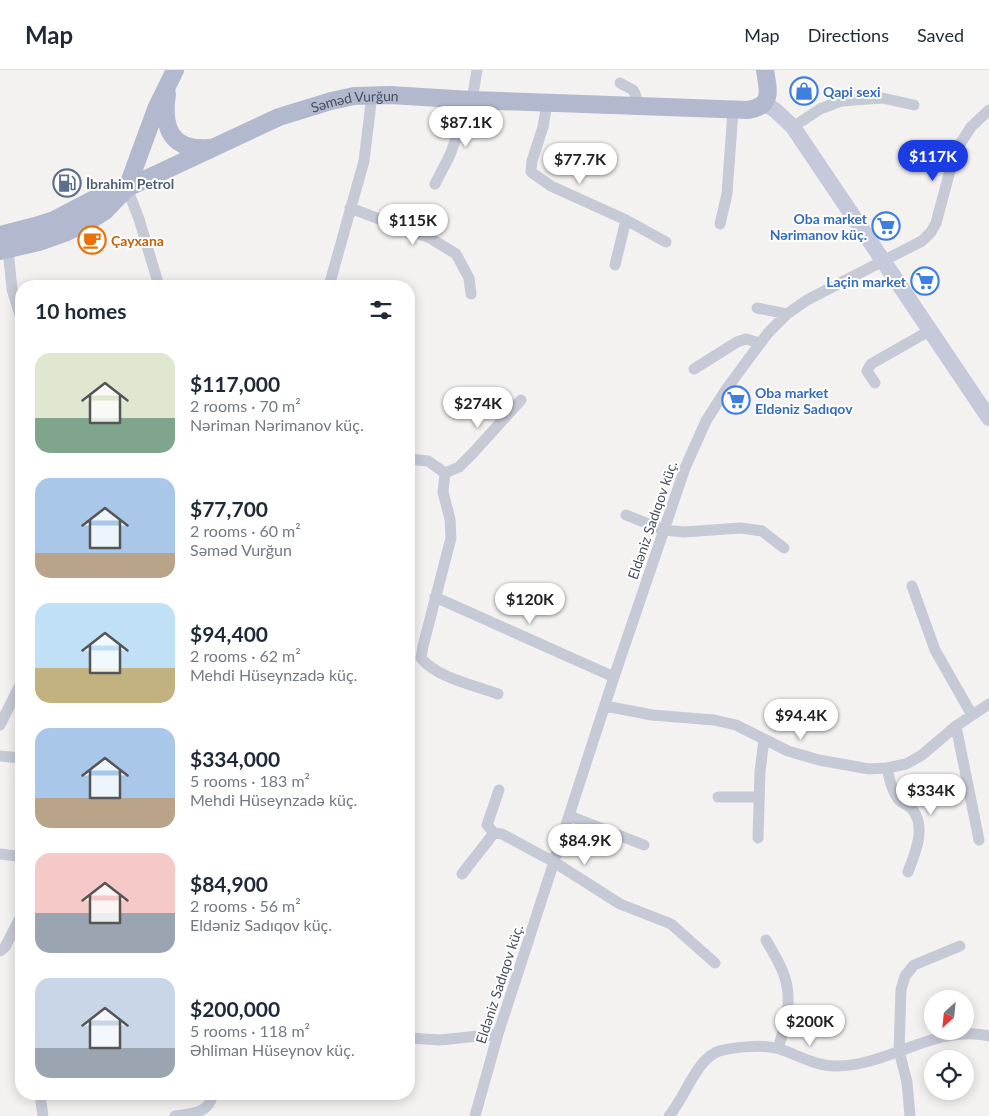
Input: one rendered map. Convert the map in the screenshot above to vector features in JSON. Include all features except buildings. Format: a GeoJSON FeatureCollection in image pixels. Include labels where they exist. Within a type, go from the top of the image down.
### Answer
{"type":"FeatureCollection","features":[{"type":"Feature","properties":{"kind":"main road"},"geometry":{"type":"LineString","coordinates":[[765,70],[768,98],[765,104]]}},
{"type":"Feature","properties":{"kind":"main road"},"geometry":{"type":"LineString","coordinates":[[172,75],[166,113],[167,124],[171,134],[187,147],[195,149],[212,148]]}},
{"type":"Feature","properties":{"kind":"main road"},"geometry":{"type":"LineString","coordinates":[[3,245],[39,242],[67,232],[89,221],[105,210],[127,188],[156,108],[172,75]]}},
{"type":"Feature","properties":{"kind":"main road","name":"Səməd Vurğun"},"geometry":{"type":"LineString","coordinates":[[127,188],[279,117],[331,101],[372,95],[733,111],[758,109],[765,104]]}},
{"type":"Feature","properties":{"kind":"street"},"geometry":{"type":"LineString","coordinates":[[435,184],[450,155],[477,70]]}},
{"type":"Feature","properties":{"kind":"street"},"geometry":{"type":"LineString","coordinates":[[620,83],[634,90],[636,96],[635,106]]}},
{"type":"Feature","properties":{"kind":"street"},"geometry":{"type":"LineString","coordinates":[[331,280],[364,161],[372,95]]}},
{"type":"Feature","properties":{"kind":"street"},"geometry":{"type":"LineString","coordinates":[[792,126],[820,109],[841,101],[882,98],[914,105]]}},
{"type":"Feature","properties":{"kind":"street"},"geometry":{"type":"LineString","coordinates":[[547,103],[544,127],[532,161],[532,172],[551,186],[626,220],[666,242]]}},
{"type":"Feature","properties":{"kind":"street"},"geometry":{"type":"LineString","coordinates":[[765,104],[783,116],[792,126],[989,418]]}},
{"type":"Feature","properties":{"kind":"street","name":"Eldəniz Sadıqov küç."},"geometry":{"type":"LineString","coordinates":[[475,1116],[498,1034],[614,677],[685,468],[706,421],[725,390],[760,343],[787,314],[807,300],[922,241],[931,232],[936,223],[955,152],[971,127],[989,110]]}},
{"type":"Feature","properties":{"kind":"street"},"geometry":{"type":"LineString","coordinates":[[720,224],[727,194],[733,111]]}},
{"type":"Feature","properties":{"kind":"street"},"geometry":{"type":"LineString","coordinates":[[127,188],[157,280]]}},
{"type":"Feature","properties":{"kind":"street"},"geometry":{"type":"LineString","coordinates":[[350,208],[430,238],[456,254],[469,278],[470,294]]}},
{"type":"Feature","properties":{"kind":"street"},"geometry":{"type":"LineString","coordinates":[[615,265],[626,220]]}},
{"type":"Feature","properties":{"kind":"street"},"geometry":{"type":"LineString","coordinates":[[3,245],[15,299]]}},
{"type":"Feature","properties":{"kind":"street"},"geometry":{"type":"LineString","coordinates":[[757,308],[787,314]]}},
{"type":"Feature","properties":{"kind":"street"},"geometry":{"type":"LineString","coordinates":[[875,383],[867,371],[871,364],[929,331]]}},
{"type":"Feature","properties":{"kind":"street"},"geometry":{"type":"LineString","coordinates":[[694,369],[737,342],[746,339],[760,343]]}},
{"type":"Feature","properties":{"kind":"street"},"geometry":{"type":"LineString","coordinates":[[445,473],[459,467],[466,461],[521,400]]}},
{"type":"Feature","properties":{"kind":"street"},"geometry":{"type":"LineString","coordinates":[[415,460],[428,461],[445,473]]}},
{"type":"Feature","properties":{"kind":"street"},"geometry":{"type":"LineString","coordinates":[[445,473],[443,492],[450,518],[451,538],[422,646],[421,658],[427,665],[440,673],[498,694]]}},
{"type":"Feature","properties":{"kind":"street"},"geometry":{"type":"LineString","coordinates":[[626,515],[664,530],[684,532],[741,528],[762,531],[784,548]]}},
{"type":"Feature","properties":{"kind":"street"},"geometry":{"type":"LineString","coordinates":[[912,586],[936,650],[972,715]]}},
{"type":"Feature","properties":{"kind":"street"},"geometry":{"type":"LineString","coordinates":[[435,597],[614,677]]}},
{"type":"Feature","properties":{"kind":"street"},"geometry":{"type":"LineString","coordinates":[[0,725],[15,695]]}},
{"type":"Feature","properties":{"kind":"street"},"geometry":{"type":"LineString","coordinates":[[606,706],[652,715],[714,720],[736,725],[788,751],[819,760],[869,769],[906,764],[922,755],[956,726],[989,704]]}},
{"type":"Feature","properties":{"kind":"street"},"geometry":{"type":"LineString","coordinates":[[956,726],[979,840]]}},
{"type":"Feature","properties":{"kind":"street"},"geometry":{"type":"LineString","coordinates":[[758,838],[760,772],[764,739]]}},
{"type":"Feature","properties":{"kind":"street"},"geometry":{"type":"LineString","coordinates":[[0,756],[15,757]]}},
{"type":"Feature","properties":{"kind":"street"},"geometry":{"type":"LineString","coordinates":[[886,768],[894,794],[900,802],[910,807],[918,818],[919,843],[908,872]]}},
{"type":"Feature","properties":{"kind":"street"},"geometry":{"type":"LineString","coordinates":[[499,790],[487,825],[494,833],[502,834],[554,862],[620,904],[671,924],[716,963]]}},
{"type":"Feature","properties":{"kind":"street"},"geometry":{"type":"LineString","coordinates":[[718,797],[759,797]]}},
{"type":"Feature","properties":{"kind":"street"},"geometry":{"type":"LineString","coordinates":[[570,816],[644,844]]}},
{"type":"Feature","properties":{"kind":"street"},"geometry":{"type":"LineString","coordinates":[[462,874],[494,833]]}},
{"type":"Feature","properties":{"kind":"street"},"geometry":{"type":"LineString","coordinates":[[0,854],[15,856]]}},
{"type":"Feature","properties":{"kind":"street"},"geometry":{"type":"LineString","coordinates":[[0,951],[5,947],[15,928]]}},
{"type":"Feature","properties":{"kind":"street"},"geometry":{"type":"LineString","coordinates":[[766,940],[784,975],[789,1002],[786,1022],[778,1048]]}},
{"type":"Feature","properties":{"kind":"street"},"geometry":{"type":"LineString","coordinates":[[910,1116],[907,1082],[899,1052],[902,990],[905,976],[914,965],[960,946]]}},
{"type":"Feature","properties":{"kind":"street"},"geometry":{"type":"LineString","coordinates":[[415,1038],[440,1040],[498,1034]]}},
{"type":"Feature","properties":{"kind":"street"},"geometry":{"type":"LineString","coordinates":[[669,1116],[677,1107],[699,1066],[718,1052],[749,1046],[778,1048],[808,1061],[836,1066],[862,1064],[939,1038],[958,1034],[989,1036]]}},
{"type":"Feature","properties":{"kind":"street"},"geometry":{"type":"LineString","coordinates":[[41,1100],[43,1116]]}},
{"type":"Feature","properties":{"kind":"street"},"geometry":{"type":"LineString","coordinates":[[175,1116],[203,1113],[212,1100]]}},
{"type":"Feature","properties":{"kind":"place","name":"Qapi sexi"},"geometry":{"type":"Point","coordinates":[804,91]}},
{"type":"Feature","properties":{"kind":"place","name":"İbrahim Petrol"},"geometry":{"type":"Point","coordinates":[67,183]}},
{"type":"Feature","properties":{"kind":"place","name":"Oba market Nərimanov küç."},"geometry":{"type":"Point","coordinates":[886,226]}},
{"type":"Feature","properties":{"kind":"place","name":"Çayxana"},"geometry":{"type":"Point","coordinates":[92,240]}},
{"type":"Feature","properties":{"kind":"place","name":"Laçin market"},"geometry":{"type":"Point","coordinates":[925,281]}},
{"type":"Feature","properties":{"kind":"place","name":"Oba market Eldəniz Sadıqov"},"geometry":{"type":"Point","coordinates":[736,400]}}]}
